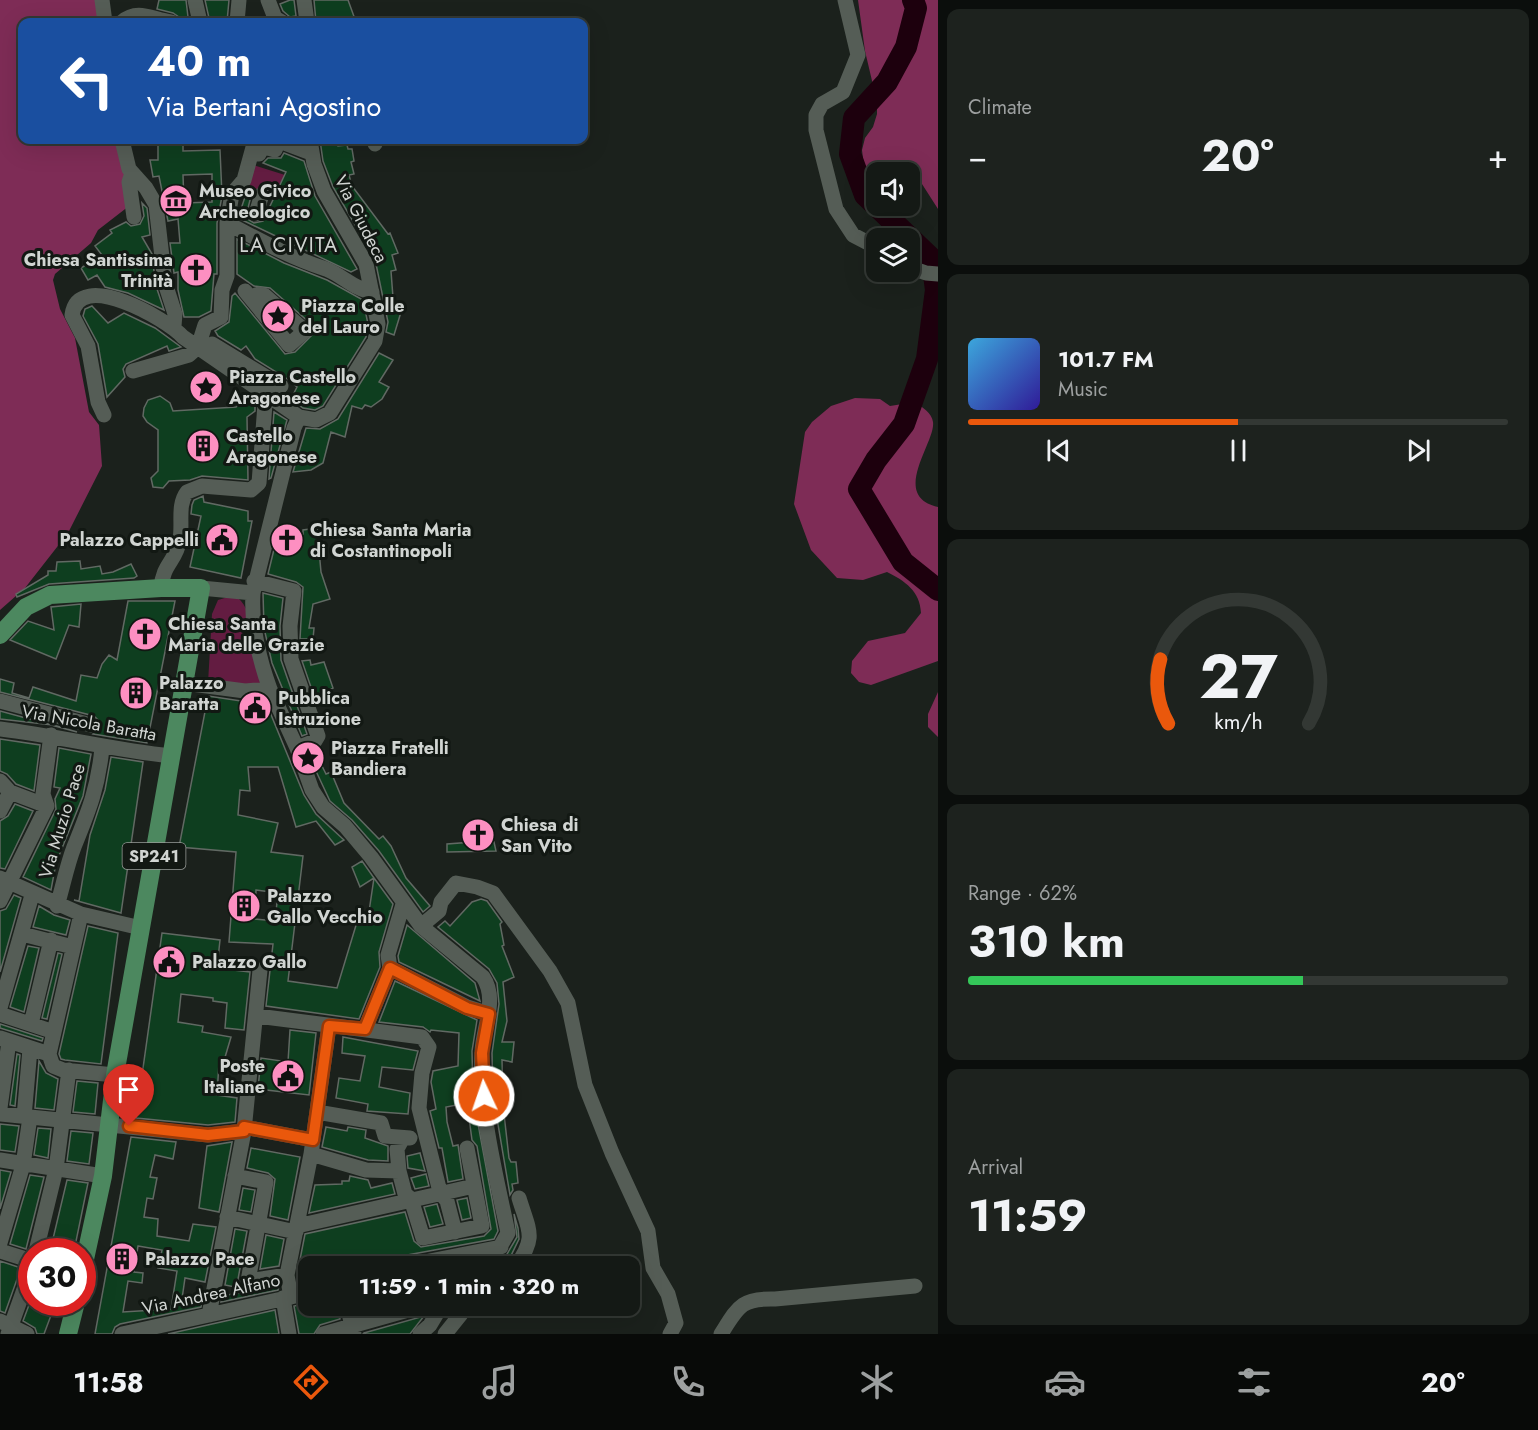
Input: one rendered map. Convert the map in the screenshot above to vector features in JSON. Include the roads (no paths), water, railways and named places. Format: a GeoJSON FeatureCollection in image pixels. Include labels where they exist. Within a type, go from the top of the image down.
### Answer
{"type":"FeatureCollection","features":[{"type":"Feature","properties":{"kind":"main road"},"geometry":{"type":"LineString","coordinates":[[0,635],[14,617],[39,599],[71,592],[201,588]]}},
{"type":"Feature","properties":{"kind":"main road","name":"SP241"},"geometry":{"type":"LineString","coordinates":[[90,1238],[103,1176],[115,1075],[201,588]]}},
{"type":"Feature","properties":{"kind":"main road"},"geometry":{"type":"LineString","coordinates":[[68,1334],[72,1316]]}},
{"type":"Feature","properties":{"kind":"street"},"geometry":{"type":"LineString","coordinates":[[102,0],[104,18]]}},
{"type":"Feature","properties":{"kind":"street"},"geometry":{"type":"LineString","coordinates":[[195,0],[199,18]]}},
{"type":"Feature","properties":{"kind":"street"},"geometry":{"type":"LineString","coordinates":[[237,18],[239,0]]}},
{"type":"Feature","properties":{"kind":"street"},"geometry":{"type":"LineString","coordinates":[[268,0],[275,18]]}},
{"type":"Feature","properties":{"kind":"street"},"geometry":{"type":"LineString","coordinates":[[304,0],[306,18]]}},
{"type":"Feature","properties":{"kind":"street"},"geometry":{"type":"LineString","coordinates":[[845,0],[858,55],[843,92],[822,104],[816,115],[816,130],[836,209],[853,235],[866,242]]}},
{"type":"Feature","properties":{"kind":"street"},"geometry":{"type":"LineString","coordinates":[[129,18],[142,14],[156,18]]}},
{"type":"Feature","properties":{"kind":"street"},"geometry":{"type":"LineString","coordinates":[[123,144],[125,160],[132,173],[147,188],[156,205],[165,283],[178,332]]}},
{"type":"Feature","properties":{"kind":"street"},"geometry":{"type":"LineString","coordinates":[[253,146],[259,154],[262,146],[275,150],[278,144]]}},
{"type":"Feature","properties":{"kind":"street"},"geometry":{"type":"LineString","coordinates":[[133,371],[189,355],[200,341],[205,325],[221,316],[222,290],[227,276],[227,223],[232,194],[244,180],[253,146]]}},
{"type":"Feature","properties":{"kind":"street","name":"Via Giudeca"},"geometry":{"type":"LineString","coordinates":[[300,417],[316,420],[330,413],[375,341],[378,324],[366,264],[324,190],[311,146]]}},
{"type":"Feature","properties":{"kind":"street"},"geometry":{"type":"LineString","coordinates":[[132,173],[129,182],[134,217]]}},
{"type":"Feature","properties":{"kind":"street"},"geometry":{"type":"LineString","coordinates":[[256,214],[262,194]]}},
{"type":"Feature","properties":{"kind":"street"},"geometry":{"type":"LineString","coordinates":[[227,223],[363,290],[372,292]]}},
{"type":"Feature","properties":{"kind":"street"},"geometry":{"type":"LineString","coordinates":[[227,276],[246,292]]}},
{"type":"Feature","properties":{"kind":"street"},"geometry":{"type":"LineString","coordinates":[[104,415],[98,402],[88,346],[75,322],[73,311],[88,297],[101,296],[132,305],[178,332],[243,361],[281,386]]}},
{"type":"Feature","properties":{"kind":"street"},"geometry":{"type":"LineString","coordinates":[[200,341],[268,396],[300,417],[294,428],[250,589],[255,634],[270,689],[307,772],[312,790],[323,807],[345,826],[371,857],[421,926],[483,977],[490,988],[489,1014],[482,1053],[484,1096],[493,1162],[508,1233],[495,1256]]}},
{"type":"Feature","properties":{"kind":"street"},"geometry":{"type":"LineString","coordinates":[[161,588],[162,571],[178,549],[182,505],[187,492],[202,486],[251,490],[259,483],[265,404],[268,396]]}},
{"type":"Feature","properties":{"kind":"street"},"geometry":{"type":"LineString","coordinates":[[201,588],[294,591],[290,626],[291,660],[300,691],[318,736],[315,741],[296,746]]}},
{"type":"Feature","properties":{"kind":"street"},"geometry":{"type":"LineString","coordinates":[[184,683],[245,692],[270,689]]}},
{"type":"Feature","properties":{"kind":"street"},"geometry":{"type":"LineString","coordinates":[[0,701],[91,725]]}},
{"type":"Feature","properties":{"kind":"street","name":"Via Nicola Baratta"},"geometry":{"type":"LineString","coordinates":[[0,729],[51,735],[102,748],[171,756]]}},
{"type":"Feature","properties":{"kind":"street"},"geometry":{"type":"LineString","coordinates":[[4,880],[15,874],[47,806],[43,794],[51,735]]}},
{"type":"Feature","properties":{"kind":"street","name":"Via Muzio Pace"},"geometry":{"type":"LineString","coordinates":[[57,906],[74,847],[85,826],[94,795],[102,748]]}},
{"type":"Feature","properties":{"kind":"street"},"geometry":{"type":"LineString","coordinates":[[0,811],[5,787],[47,806]]}},
{"type":"Feature","properties":{"kind":"street"},"geometry":{"type":"LineString","coordinates":[[4,880],[32,895],[81,915],[141,928]]}},
{"type":"Feature","properties":{"kind":"street"},"geometry":{"type":"LineString","coordinates":[[0,901],[4,880]]}},
{"type":"Feature","properties":{"kind":"street"},"geometry":{"type":"LineString","coordinates":[[421,926],[439,911],[441,902],[456,883],[477,886],[493,893],[507,909],[568,1003],[585,1085],[612,1153],[648,1232],[653,1268],[668,1294],[676,1323],[670,1334]]}},
{"type":"Feature","properties":{"kind":"street"},"geometry":{"type":"LineString","coordinates":[[0,1008],[32,895]]}},
{"type":"Feature","properties":{"kind":"street"},"geometry":{"type":"LineString","coordinates":[[365,1029],[390,968],[388,955],[403,904]]}},
{"type":"Feature","properties":{"kind":"street"},"geometry":{"type":"LineString","coordinates":[[81,915],[50,1054],[53,1066],[115,1075]]}},
{"type":"Feature","properties":{"kind":"street"},"geometry":{"type":"LineString","coordinates":[[22,933],[73,947]]}},
{"type":"Feature","properties":{"kind":"street"},"geometry":{"type":"LineString","coordinates":[[31,1024],[51,940]]}},
{"type":"Feature","properties":{"kind":"street"},"geometry":{"type":"LineString","coordinates":[[390,968],[467,1008],[489,1014]]}},
{"type":"Feature","properties":{"kind":"street"},"geometry":{"type":"LineString","coordinates":[[209,1315],[244,1129],[260,970]]}},
{"type":"Feature","properties":{"kind":"street"},"geometry":{"type":"LineString","coordinates":[[0,1014],[54,1032]]}},
{"type":"Feature","properties":{"kind":"street"},"geometry":{"type":"LineString","coordinates":[[257,1016],[422,1037],[429,1047],[422,1073],[419,1108],[440,1192],[447,1201],[455,1232]]}},
{"type":"Feature","properties":{"kind":"street"},"geometry":{"type":"LineString","coordinates":[[289,1334],[287,1275],[312,1147],[329,1026]]}},
{"type":"Feature","properties":{"kind":"street"},"geometry":{"type":"LineString","coordinates":[[0,1108],[4,1040],[50,1054]]}},
{"type":"Feature","properties":{"kind":"street"},"geometry":{"type":"LineString","coordinates":[[0,1243],[23,1165],[30,1048]]}},
{"type":"Feature","properties":{"kind":"street"},"geometry":{"type":"LineString","coordinates":[[39,1238],[56,1169],[69,1070]]}},
{"type":"Feature","properties":{"kind":"street"},"geometry":{"type":"LineString","coordinates":[[317,1112],[381,1123],[385,1136],[425,1139]]}},
{"type":"Feature","properties":{"kind":"street"},"geometry":{"type":"LineString","coordinates":[[0,1114],[109,1123],[208,1135],[244,1129],[312,1147],[366,1170],[399,1171]]}},
{"type":"Feature","properties":{"kind":"street"},"geometry":{"type":"LineString","coordinates":[[403,1138],[397,1149],[399,1171],[405,1194],[411,1199],[423,1238],[482,1226],[467,1148]]}},
{"type":"Feature","properties":{"kind":"street"},"geometry":{"type":"LineString","coordinates":[[0,1160],[103,1176]]}},
{"type":"Feature","properties":{"kind":"street"},"geometry":{"type":"LineString","coordinates":[[235,1176],[266,1182],[248,1281],[287,1275]]}},
{"type":"Feature","properties":{"kind":"street"},"geometry":{"type":"LineString","coordinates":[[227,1217],[297,1229],[411,1199],[474,1186]]}},
{"type":"Feature","properties":{"kind":"street"},"geometry":{"type":"LineString","coordinates":[[519,1198],[528,1232],[529,1249],[524,1256]]}},
{"type":"Feature","properties":{"kind":"street"},"geometry":{"type":"LineString","coordinates":[[455,1256],[501,1247]]}},
{"type":"Feature","properties":{"kind":"street"},"geometry":{"type":"LineString","coordinates":[[0,1251],[18,1257]]}},
{"type":"Feature","properties":{"kind":"street"},"geometry":{"type":"LineString","coordinates":[[721,1334],[738,1307],[752,1299],[775,1299],[915,1286]]}},
{"type":"Feature","properties":{"kind":"street","name":"Via Andrea Alfano"},"geometry":{"type":"LineString","coordinates":[[122,1334],[190,1327],[209,1315],[298,1296]]}},
{"type":"Feature","properties":{"kind":"street"},"geometry":{"type":"LineString","coordinates":[[18,1299],[6,1327],[27,1334]]}},
{"type":"Feature","properties":{"kind":"street"},"geometry":{"type":"LineString","coordinates":[[350,1316],[354,1331]]}},
{"type":"Feature","properties":{"kind":"street"},"geometry":{"type":"LineString","coordinates":[[323,1334],[354,1331],[403,1316]]}},
{"type":"Feature","properties":{"kind":"street"},"geometry":{"type":"LineString","coordinates":[[434,1332],[435,1316]]}},
{"type":"Feature","properties":{"kind":"street"},"geometry":{"type":"LineString","coordinates":[[434,1332],[458,1316]]}},
{"type":"Feature","properties":{"kind":"waterway"},"geometry":{"type":"LineString","coordinates":[[913,0],[916,8],[906,47],[887,82],[854,118],[850,154],[865,195],[932,259],[936,290],[927,359],[904,424],[876,460],[859,489],[903,562],[938,590]]}},
{"type":"Feature","properties":{"kind":"place","name":"Museo Civico Archeologico"},"geometry":{"type":"Point","coordinates":[176,201]}},
{"type":"Feature","properties":{"kind":"place","name":"Chiesa Santissima Trinità"},"geometry":{"type":"Point","coordinates":[196,270]}},
{"type":"Feature","properties":{"kind":"place","name":"Piazza Colle del Lauro"},"geometry":{"type":"Point","coordinates":[278,316]}},
{"type":"Feature","properties":{"kind":"place","name":"Piazza Castello Aragonese"},"geometry":{"type":"Point","coordinates":[206,387]}},
{"type":"Feature","properties":{"kind":"place","name":"Castello Aragonese"},"geometry":{"type":"Point","coordinates":[203,446]}},
{"type":"Feature","properties":{"kind":"place","name":"Palazzo Cappelli"},"geometry":{"type":"Point","coordinates":[222,540]}},
{"type":"Feature","properties":{"kind":"place","name":"Chiesa Santa Maria di Costantinopoli"},"geometry":{"type":"Point","coordinates":[287,540]}},
{"type":"Feature","properties":{"kind":"place","name":"Chiesa Santa Maria delle Grazie"},"geometry":{"type":"Point","coordinates":[145,634]}},
{"type":"Feature","properties":{"kind":"place","name":"Palazzo Baratta"},"geometry":{"type":"Point","coordinates":[136,693]}},
{"type":"Feature","properties":{"kind":"place","name":"Pubblica Istruzione"},"geometry":{"type":"Point","coordinates":[255,708]}},
{"type":"Feature","properties":{"kind":"place","name":"Piazza Fratelli Bandiera"},"geometry":{"type":"Point","coordinates":[308,758]}},
{"type":"Feature","properties":{"kind":"place","name":"Chiesa di San Vito"},"geometry":{"type":"Point","coordinates":[478,835]}},
{"type":"Feature","properties":{"kind":"place","name":"Palazzo Gallo Vecchio"},"geometry":{"type":"Point","coordinates":[244,906]}},
{"type":"Feature","properties":{"kind":"place","name":"Palazzo Gallo"},"geometry":{"type":"Point","coordinates":[169,962]}},
{"type":"Feature","properties":{"kind":"place","name":"Poste Italiane"},"geometry":{"type":"Point","coordinates":[288,1076]}},
{"type":"Feature","properties":{"kind":"place","name":"Palazzo Pace"},"geometry":{"type":"Point","coordinates":[122,1259]}},
{"type":"Feature","properties":{"kind":"district","name":"LA CIVITA"},"geometry":{"type":"Point","coordinates":[289,245]}}]}
